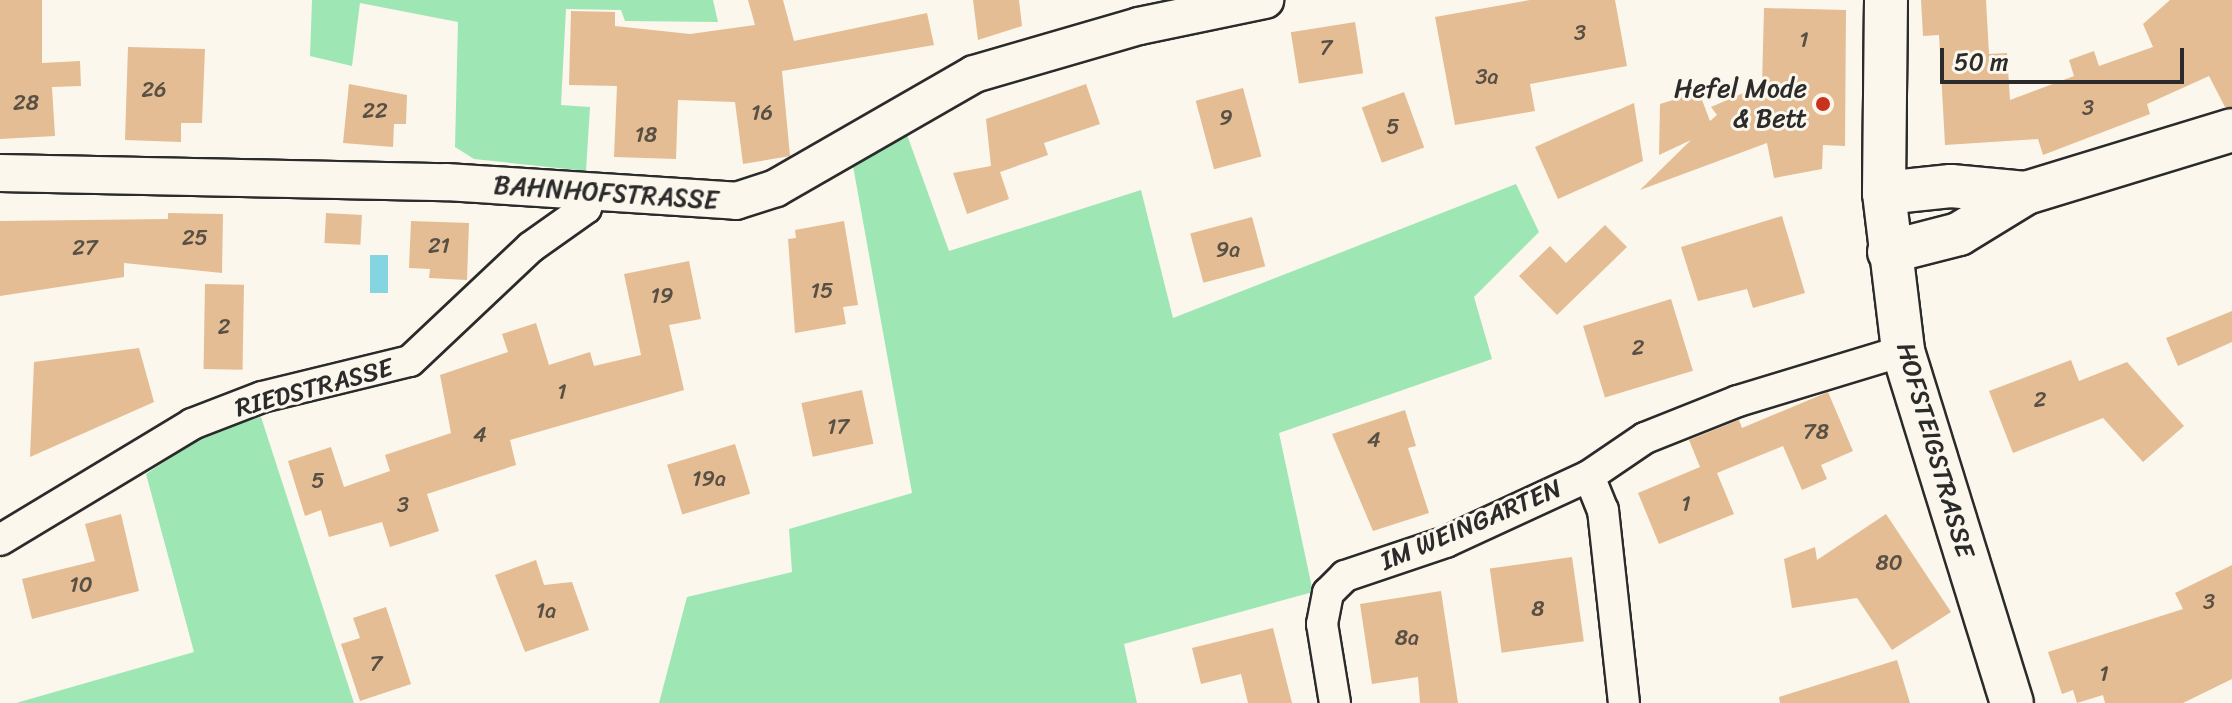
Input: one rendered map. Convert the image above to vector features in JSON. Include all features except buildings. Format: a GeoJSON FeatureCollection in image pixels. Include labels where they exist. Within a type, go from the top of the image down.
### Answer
{"type":"FeatureCollection","features":[{"type":"Feature","properties":{"kind":"main road","name":"HOFSTEIGSTRASSE"},"geometry":{"type":"LineString","coordinates":[[1886,0],[1884,193],[1903,351],[2012,703]]}},
{"type":"Feature","properties":{"kind":"main road"},"geometry":{"type":"LineString","coordinates":[[1889,252],[1959,234],[2026,193],[2232,130]]}},
{"type":"Feature","properties":{"kind":"main road"},"geometry":{"type":"LineString","coordinates":[[1884,193],[1951,186],[2026,193]]}},
{"type":"Feature","properties":{"kind":"street","name":"BAHNHOFSTRASSE"},"geometry":{"type":"LineString","coordinates":[[0,173],[591,191],[689,202],[750,198],[974,74],[1139,26],[1265,0]]}},
{"type":"Feature","properties":{"kind":"street","name":"RIEDSTRASSE"},"geometry":{"type":"LineString","coordinates":[[0,540],[192,424],[262,397],[410,361],[531,247],[586,208],[591,191]]}},
{"type":"Feature","properties":{"kind":"street","name":"IM WEINGARTEN"},"geometry":{"type":"LineString","coordinates":[[1335,703],[1322,624],[1328,593],[1345,576],[1446,542],[1589,476],[1645,438],[1738,401],[1903,351]]}},
{"type":"Feature","properties":{"kind":"street","name":"IM WEINGARTEN"},"geometry":{"type":"LineString","coordinates":[[1589,476],[1603,510],[1624,703]]}},
{"type":"Feature","properties":{"kind":"green space"},"geometry":{"type":"Polygon","coordinates":[[[312,0],[713,0],[718,22],[625,21],[621,10],[566,9],[561,105],[590,107],[586,171],[474,159],[455,147],[458,22],[360,3],[352,66],[310,56],[312,0]]]}},
{"type":"Feature","properties":{"kind":"green space"},"geometry":{"type":"Polygon","coordinates":[[[906,132],[949,251],[1141,190],[1173,318],[1516,184],[1539,232],[1474,297],[1492,359],[1279,433],[1313,592],[1124,644],[1137,703],[659,703],[687,597],[792,572],[789,529],[912,493],[853,166],[906,132]]]}},
{"type":"Feature","properties":{"kind":"green space"},"geometry":{"type":"Polygon","coordinates":[[[261,417],[354,703],[16,703],[194,652],[146,474],[208,433],[261,417]]]}},
{"type":"Feature","properties":{"kind":"water"},"geometry":{"type":"Polygon","coordinates":[[[370,255],[388,255],[388,293],[370,293],[370,255]]]}},
{"type":"Feature","properties":{"kind":"place","name":"Hefel Mode & Bett"},"geometry":{"type":"Point","coordinates":[1823,104]}}]}
